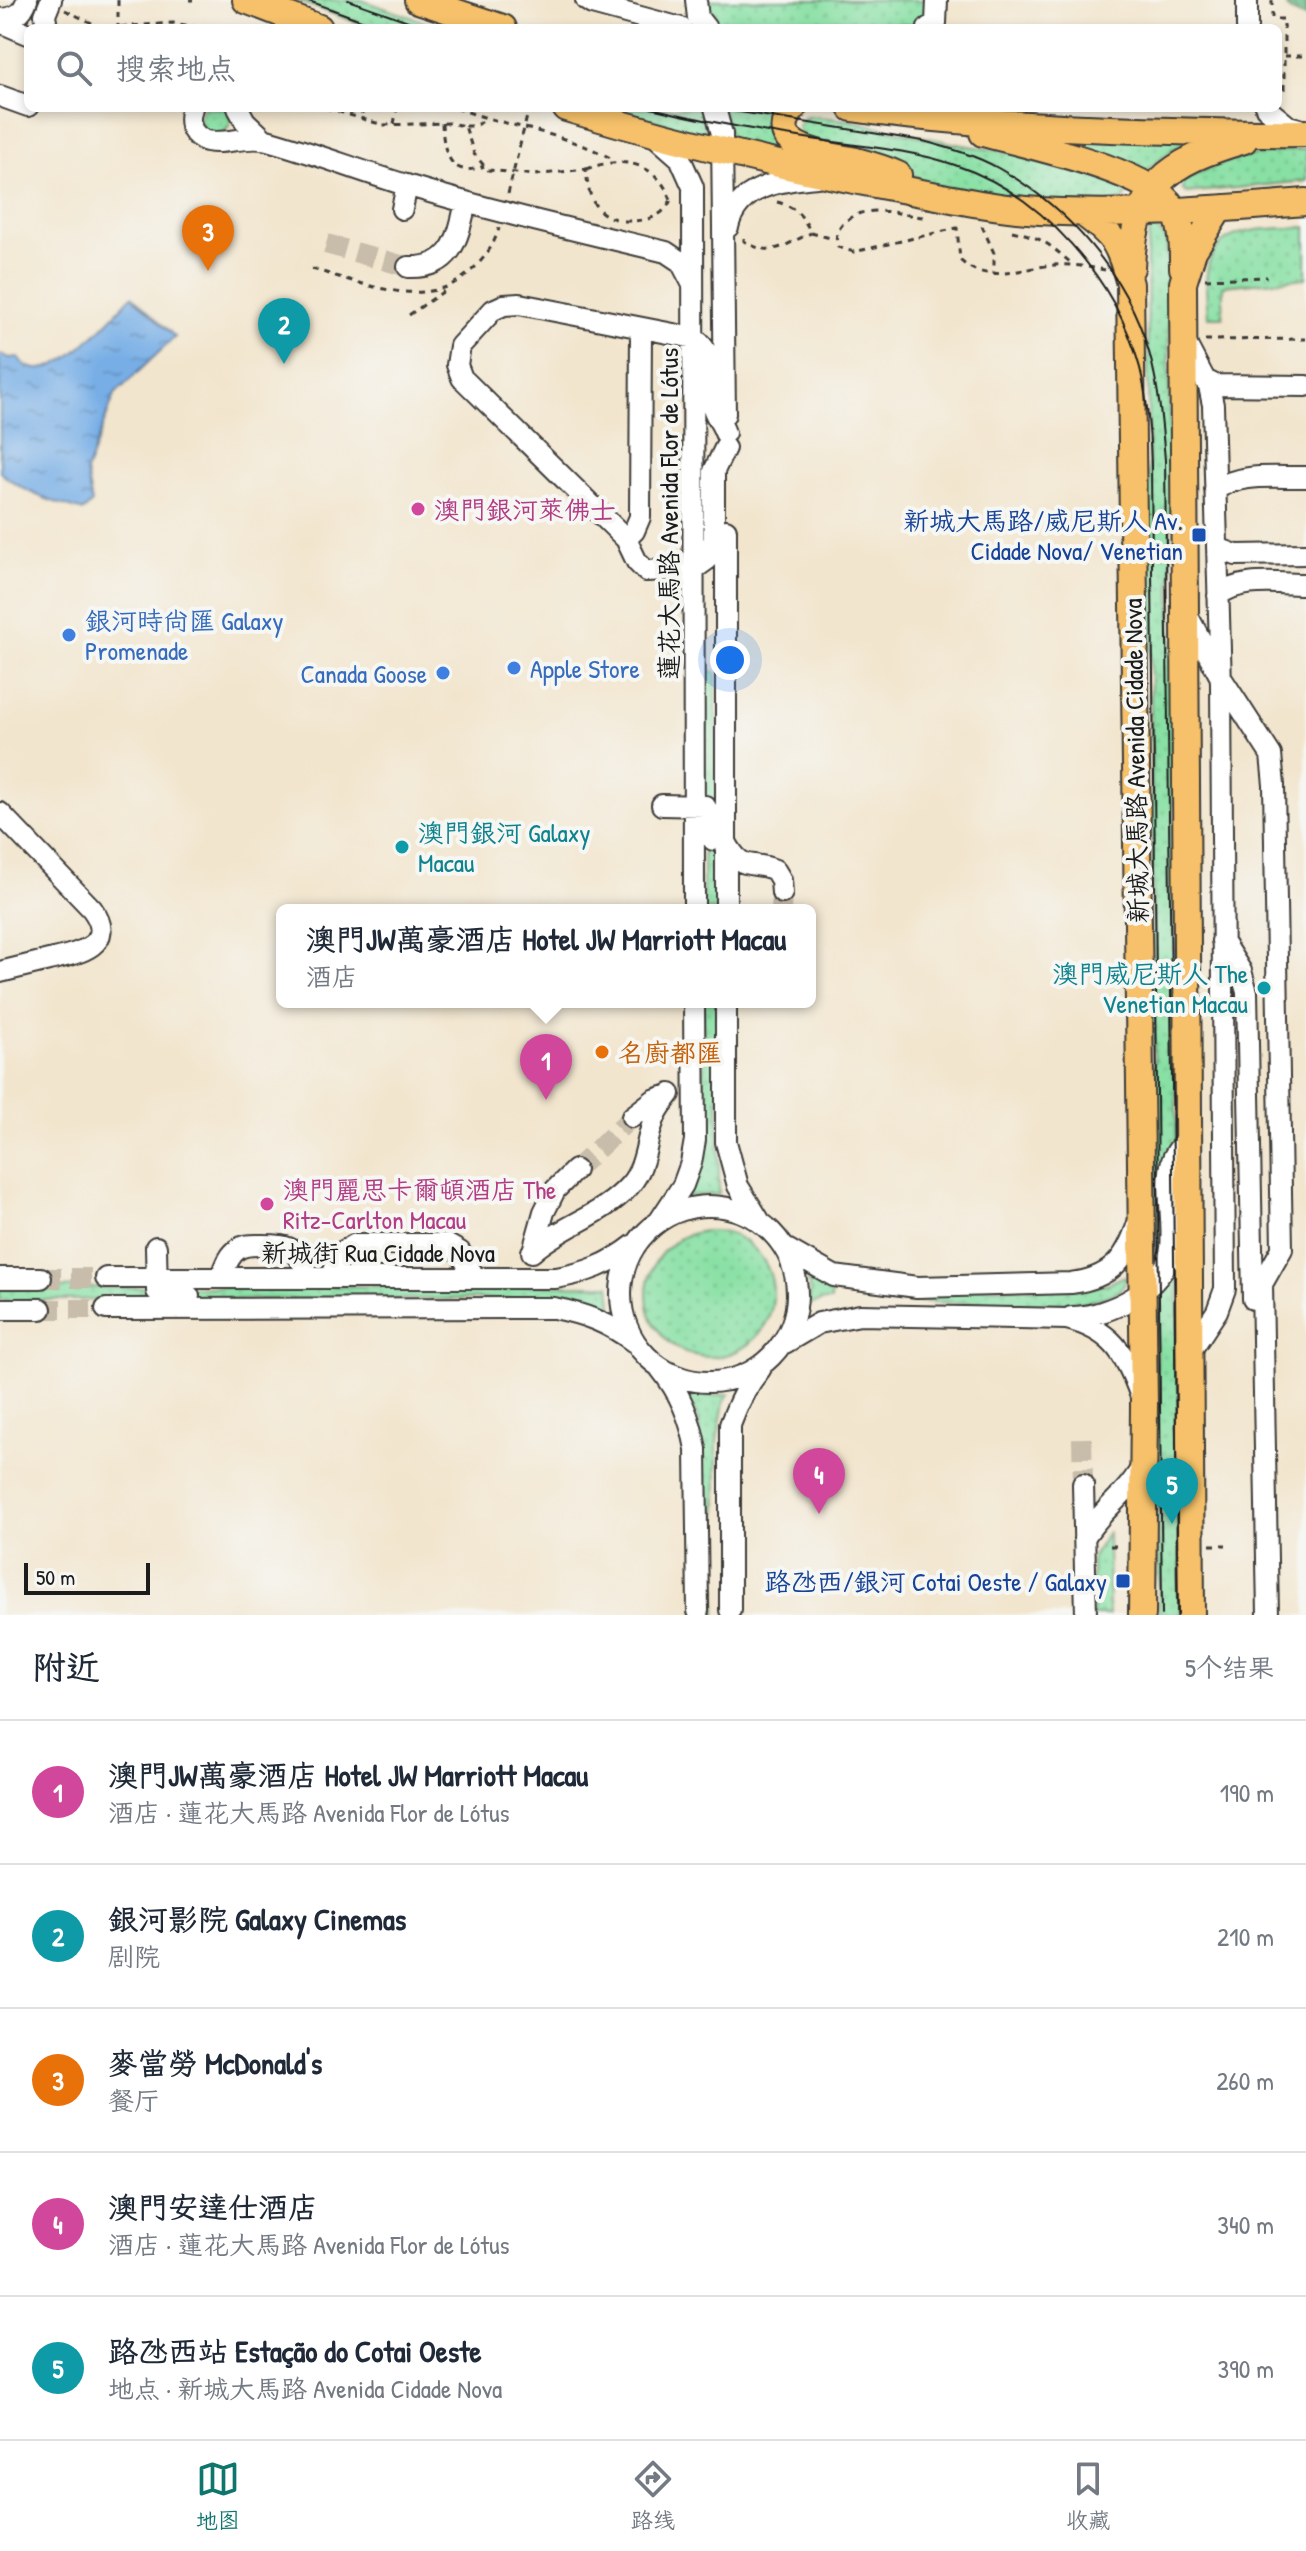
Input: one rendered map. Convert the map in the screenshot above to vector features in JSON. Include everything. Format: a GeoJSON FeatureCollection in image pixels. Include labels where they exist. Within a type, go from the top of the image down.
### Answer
{"type":"FeatureCollection","features":[{"type":"Feature","properties":{"kind":"main road"},"geometry":{"type":"LineString","coordinates":[[246,0],[309,24]]}},
{"type":"Feature","properties":{"kind":"main road"},"geometry":{"type":"LineString","coordinates":[[418,0],[491,24]]}},
{"type":"Feature","properties":{"kind":"main road"},"geometry":{"type":"LineString","coordinates":[[579,112],[722,152],[833,176],[927,205],[1083,213],[1146,200]]}},
{"type":"Feature","properties":{"kind":"main road"},"geometry":{"type":"LineString","coordinates":[[789,112],[785,117],[785,126],[790,140],[797,147],[884,169],[927,205]]}},
{"type":"Feature","properties":{"kind":"main road"},"geometry":{"type":"LineString","coordinates":[[882,112],[927,118],[1071,157],[1115,172],[1146,200],[1175,211],[1306,202]]}},
{"type":"Feature","properties":{"kind":"main road"},"geometry":{"type":"LineString","coordinates":[[927,118],[1018,116],[1196,132],[1306,132]]}},
{"type":"Feature","properties":{"kind":"main road"},"geometry":{"type":"LineString","coordinates":[[1129,279],[1132,243],[1146,200],[1166,174],[1198,156],[1275,133]]}},
{"type":"Feature","properties":{"kind":"main road","name":"新城大馬路 Avenida Cidade Nova"},"geometry":{"type":"LineString","coordinates":[[1191,1615],[1185,611],[1194,277],[1200,237],[1219,209]]}},
{"type":"Feature","properties":{"kind":"main road"},"geometry":{"type":"LineString","coordinates":[[1175,211],[1194,277]]}},
{"type":"Feature","properties":{"kind":"main road","name":"新城大馬路 Avenida Cidade Nova"},"geometry":{"type":"LineString","coordinates":[[1083,213],[1119,246],[1129,279],[1144,1405],[1142,1615]]}},
{"type":"Feature","properties":{"kind":"street"},"geometry":{"type":"LineString","coordinates":[[0,20],[19,15],[27,0]]}},
{"type":"Feature","properties":{"kind":"street"},"geometry":{"type":"LineString","coordinates":[[46,24],[45,15],[51,0]]}},
{"type":"Feature","properties":{"kind":"street"},"geometry":{"type":"LineString","coordinates":[[586,0],[666,24]]}},
{"type":"Feature","properties":{"kind":"street"},"geometry":{"type":"LineString","coordinates":[[696,0],[698,18],[703,24]]}},
{"type":"Feature","properties":{"kind":"street"},"geometry":{"type":"LineString","coordinates":[[934,24],[937,0]]}},
{"type":"Feature","properties":{"kind":"street"},"geometry":{"type":"LineString","coordinates":[[1247,0],[1247,24]]}},
{"type":"Feature","properties":{"kind":"street"},"geometry":{"type":"LineString","coordinates":[[0,20],[24,32]]}},
{"type":"Feature","properties":{"kind":"street"},"geometry":{"type":"LineString","coordinates":[[0,96],[24,105]]}},
{"type":"Feature","properties":{"kind":"street"},"geometry":{"type":"LineString","coordinates":[[191,112],[189,120],[192,129],[204,141],[264,139],[466,202],[674,255],[686,268],[694,289]]}},
{"type":"Feature","properties":{"kind":"street"},"geometry":{"type":"LineString","coordinates":[[240,112],[264,139]]}},
{"type":"Feature","properties":{"kind":"street"},"geometry":{"type":"LineString","coordinates":[[716,112],[721,127],[724,242],[726,900]]}},
{"type":"Feature","properties":{"kind":"street"},"geometry":{"type":"LineString","coordinates":[[1271,112],[1288,126],[1306,132]]}},
{"type":"Feature","properties":{"kind":"street","name":"蓮花大馬路 Avenida Flor de Lótus"},"geometry":{"type":"LineString","coordinates":[[652,134],[680,158],[690,178],[693,211],[694,904]]}},
{"type":"Feature","properties":{"kind":"street"},"geometry":{"type":"LineString","coordinates":[[724,242],[730,216],[747,195],[779,182],[833,176]]}},
{"type":"Feature","properties":{"kind":"street"},"geometry":{"type":"LineString","coordinates":[[402,209],[407,185]]}},
{"type":"Feature","properties":{"kind":"street"},"geometry":{"type":"LineString","coordinates":[[408,267],[422,267],[444,258],[455,241],[466,202]]}},
{"type":"Feature","properties":{"kind":"street"},"geometry":{"type":"LineString","coordinates":[[637,246],[674,241],[685,234],[693,211]]}},
{"type":"Feature","properties":{"kind":"street"},"geometry":{"type":"LineString","coordinates":[[519,304],[694,338],[707,350],[712,404],[725,441],[714,471],[712,552],[694,569],[646,571],[637,562],[626,539],[462,378],[457,365],[460,346],[493,310],[504,305],[519,304]]}},
{"type":"Feature","properties":{"kind":"street"},"geometry":{"type":"LineString","coordinates":[[626,539],[634,531],[640,517],[641,328]]}},
{"type":"Feature","properties":{"kind":"street"},"geometry":{"type":"LineString","coordinates":[[1190,1352],[1217,1311],[1225,1289],[1220,676],[1213,405],[1193,339]]}},
{"type":"Feature","properties":{"kind":"street"},"geometry":{"type":"LineString","coordinates":[[1205,380],[1226,387],[1306,386]]}},
{"type":"Feature","properties":{"kind":"street"},"geometry":{"type":"LineString","coordinates":[[1215,490],[1241,478],[1306,477]]}},
{"type":"Feature","properties":{"kind":"street"},"geometry":{"type":"LineString","coordinates":[[1217,548],[1236,555],[1306,554]]}},
{"type":"Feature","properties":{"kind":"street"},"geometry":{"type":"LineString","coordinates":[[1218,596],[1224,591],[1248,585],[1306,584]]}},
{"type":"Feature","properties":{"kind":"street"},"geometry":{"type":"LineString","coordinates":[[1185,611],[1220,676],[1271,755],[1274,785],[1282,1249],[1262,1284],[1268,1615]]}},
{"type":"Feature","properties":{"kind":"street"},"geometry":{"type":"LineString","coordinates":[[662,805],[705,806],[710,810],[713,881],[726,900]]}},
{"type":"Feature","properties":{"kind":"street"},"geometry":{"type":"LineString","coordinates":[[0,813],[92,909],[101,930],[97,941],[82,952],[0,972]]}},
{"type":"Feature","properties":{"kind":"street"},"geometry":{"type":"LineString","coordinates":[[726,842],[737,859],[775,870],[781,880],[782,893]]}},
{"type":"Feature","properties":{"kind":"street"},"geometry":{"type":"LineString","coordinates":[[726,900],[737,876],[755,866]]}},
{"type":"Feature","properties":{"kind":"street"},"geometry":{"type":"LineString","coordinates":[[1222,941],[1241,971],[1247,992],[1259,1615]]}},
{"type":"Feature","properties":{"kind":"street"},"geometry":{"type":"LineString","coordinates":[[637,1345],[624,1316],[622,1284],[625,1269],[639,1241],[672,1205],[691,1163],[695,1140],[694,1008]]}},
{"type":"Feature","properties":{"kind":"street"},"geometry":{"type":"LineString","coordinates":[[726,1008],[726,1142],[730,1165],[738,1186],[789,1256],[798,1285],[795,1316],[782,1344]]}},
{"type":"Feature","properties":{"kind":"street"},"geometry":{"type":"LineString","coordinates":[[632,1117],[654,1100],[670,1094],[695,1091]]}},
{"type":"Feature","properties":{"kind":"street"},"geometry":{"type":"LineString","coordinates":[[532,1252],[545,1241],[593,1216],[632,1182],[645,1160],[655,1117],[670,1094]]}},
{"type":"Feature","properties":{"kind":"street"},"geometry":{"type":"LineString","coordinates":[[730,1610],[730,1425],[750,1381],[782,1344],[802,1331],[837,1318],[860,1315],[1080,1317],[1100,1313],[1132,1299],[1162,1271],[1171,1250],[1171,1168],[1188,1135]]}},
{"type":"Feature","properties":{"kind":"street"},"geometry":{"type":"LineString","coordinates":[[528,1278],[544,1212],[555,1190],[575,1170]]}},
{"type":"Feature","properties":{"kind":"street"},"geometry":{"type":"LineString","coordinates":[[657,1223],[682,1211],[709,1206],[737,1210],[762,1223]]}},
{"type":"Feature","properties":{"kind":"street"},"geometry":{"type":"LineString","coordinates":[[782,1246],[834,1276],[917,1287],[1088,1281],[1101,1276],[1121,1260],[1130,1245],[1140,1214]]}},
{"type":"Feature","properties":{"kind":"street","name":"新城街 Rua Cidade Nova"},"geometry":{"type":"LineString","coordinates":[[106,1278],[556,1278],[601,1267],[639,1241]]}},
{"type":"Feature","properties":{"kind":"street"},"geometry":{"type":"LineString","coordinates":[[331,1278],[342,1252],[356,1244],[446,1244],[460,1252],[475,1278]]}},
{"type":"Feature","properties":{"kind":"street"},"geometry":{"type":"LineString","coordinates":[[221,1278],[233,1253],[247,1245],[284,1245],[298,1253],[309,1278]]}},
{"type":"Feature","properties":{"kind":"street"},"geometry":{"type":"LineString","coordinates":[[156,1247],[157,1291],[164,1296],[243,1296],[291,1309]]}},
{"type":"Feature","properties":{"kind":"street"},"geometry":{"type":"LineString","coordinates":[[0,1278],[41,1278]]}},
{"type":"Feature","properties":{"kind":"street"},"geometry":{"type":"LineString","coordinates":[[917,1287],[924,1292],[947,1295],[954,1304],[957,1316]]}},
{"type":"Feature","properties":{"kind":"street"},"geometry":{"type":"LineString","coordinates":[[106,1309],[554,1308],[599,1320],[619,1331],[658,1365],[673,1384],[692,1426],[696,1449],[698,1611]]}},
{"type":"Feature","properties":{"kind":"street"},"geometry":{"type":"LineString","coordinates":[[0,1309],[41,1309]]}},
{"type":"Feature","properties":{"kind":"street"},"geometry":{"type":"LineString","coordinates":[[1048,1317],[1088,1324],[1117,1346],[1144,1405]]}},
{"type":"Feature","properties":{"kind":"street"},"geometry":{"type":"LineString","coordinates":[[658,1365],[684,1378],[712,1382],[732,1379],[766,1362]]}},
{"type":"Feature","properties":{"kind":"street"},"geometry":{"type":"LineString","coordinates":[[1084,1538],[1131,1485],[1143,1464]]}},
{"type":"Feature","properties":{"kind":"street"},"geometry":{"type":"LineString","coordinates":[[1083,1484],[1086,1615]]}},
{"type":"Feature","properties":{"kind":"path"},"geometry":{"type":"LineString","coordinates":[[51,0],[93,24]]}},
{"type":"Feature","properties":{"kind":"path"},"geometry":{"type":"LineString","coordinates":[[118,0],[118,24]]}},
{"type":"Feature","properties":{"kind":"path"},"geometry":{"type":"LineString","coordinates":[[1272,0],[1272,19],[1284,19],[1282,92]]}},
{"type":"Feature","properties":{"kind":"path"},"geometry":{"type":"LineString","coordinates":[[1284,56],[1306,56]]}},
{"type":"Feature","properties":{"kind":"path"},"geometry":{"type":"LineString","coordinates":[[339,112],[383,125],[442,123],[474,126],[481,124],[485,118]]}},
{"type":"Feature","properties":{"kind":"path"},"geometry":{"type":"LineString","coordinates":[[362,112],[363,119]]}},
{"type":"Feature","properties":{"kind":"path"},"geometry":{"type":"LineString","coordinates":[[394,124],[396,112]]}},
{"type":"Feature","properties":{"kind":"path"},"geometry":{"type":"LineString","coordinates":[[468,112],[582,144],[614,160],[646,168],[665,186],[671,200],[693,211]]}},
{"type":"Feature","properties":{"kind":"path"},"geometry":{"type":"LineString","coordinates":[[503,211],[528,112]]}},
{"type":"Feature","properties":{"kind":"path"},"geometry":{"type":"LineString","coordinates":[[442,123],[445,154],[452,163],[463,167],[484,166]]}},
{"type":"Feature","properties":{"kind":"path"},"geometry":{"type":"LineString","coordinates":[[465,126],[474,154],[488,170],[535,175],[586,169],[614,160]]}},
{"type":"Feature","properties":{"kind":"path"},"geometry":{"type":"LineString","coordinates":[[586,169],[587,191],[606,217],[625,222],[651,220],[665,211],[671,200]]}},
{"type":"Feature","properties":{"kind":"path"},"geometry":{"type":"LineString","coordinates":[[770,205],[778,202],[794,207],[811,233]]}},
{"type":"Feature","properties":{"kind":"path"},"geometry":{"type":"LineString","coordinates":[[927,205],[856,212],[836,232],[838,247],[854,252],[957,228]]}},
{"type":"Feature","properties":{"kind":"path"},"geometry":{"type":"LineString","coordinates":[[954,220],[960,260],[970,270],[994,274],[1073,264],[1129,279]]}},
{"type":"Feature","properties":{"kind":"path"},"geometry":{"type":"LineString","coordinates":[[982,226],[994,253],[994,274]]}},
{"type":"Feature","properties":{"kind":"path"},"geometry":{"type":"LineString","coordinates":[[743,230],[744,241],[756,249],[777,249],[811,233],[836,239]]}},
{"type":"Feature","properties":{"kind":"path"},"geometry":{"type":"LineString","coordinates":[[1013,232],[1029,234],[1051,245],[1073,264]]}},
{"type":"Feature","properties":{"kind":"path"},"geometry":{"type":"LineString","coordinates":[[1194,277],[1267,277]]}},
{"type":"Feature","properties":{"kind":"path"},"geometry":{"type":"LineString","coordinates":[[409,315],[451,287]]}},
{"type":"Feature","properties":{"kind":"path"},"geometry":{"type":"LineString","coordinates":[[1193,339],[1306,339]]}},
{"type":"Feature","properties":{"kind":"green space"},"geometry":{"type":"Polygon","coordinates":[[[295,0],[361,0],[431,24],[360,24],[295,0]]]}},
{"type":"Feature","properties":{"kind":"green space"},"geometry":{"type":"Polygon","coordinates":[[[703,0],[930,0],[931,12],[923,23],[916,24],[711,24],[703,0]]]}},
{"type":"Feature","properties":{"kind":"green space"},"geometry":{"type":"Polygon","coordinates":[[[1283,0],[1306,0],[1306,18],[1289,11],[1283,0]]]}},
{"type":"Feature","properties":{"kind":"green space"},"geometry":{"type":"Polygon","coordinates":[[[202,112],[230,112],[229,127],[219,135],[204,131],[199,122],[202,112]]]}},
{"type":"Feature","properties":{"kind":"green space"},"geometry":{"type":"Polygon","coordinates":[[[626,112],[703,112],[706,135],[626,112]]]}},
{"type":"Feature","properties":{"kind":"green space"},"geometry":{"type":"Polygon","coordinates":[[[723,112],[779,112],[791,156],[732,142],[723,112]]]}},
{"type":"Feature","properties":{"kind":"green space"},"geometry":{"type":"Polygon","coordinates":[[[812,116],[1037,157],[1123,187],[1127,193],[1125,199],[1111,203],[1066,204],[930,185],[900,168],[801,141],[798,127],[804,118],[812,116]]]}},
{"type":"Feature","properties":{"kind":"green space"},"geometry":{"type":"Polygon","coordinates":[[[1193,138],[1173,149],[1143,173],[1057,140],[1193,138]]]}},
{"type":"Feature","properties":{"kind":"green space"},"geometry":{"type":"Polygon","coordinates":[[[1306,149],[1306,181],[1186,193],[1182,189],[1184,180],[1229,162],[1306,149]]]}},
{"type":"Feature","properties":{"kind":"green space"},"geometry":{"type":"Polygon","coordinates":[[[1306,227],[1306,278],[1223,286],[1223,317],[1208,317],[1207,272],[1212,256],[1220,245],[1245,232],[1306,227]]]}},
{"type":"Feature","properties":{"kind":"green space"},"geometry":{"type":"Polygon","coordinates":[[[1153,228],[1165,238],[1168,265],[1181,1615],[1159,1615],[1147,254],[1149,233],[1153,228]]]}},
{"type":"Feature","properties":{"kind":"green space"},"geometry":{"type":"Polygon","coordinates":[[[703,671],[716,672],[718,904],[703,904],[703,671]]]}},
{"type":"Feature","properties":{"kind":"green space"},"geometry":{"type":"Polygon","coordinates":[[[703,1008],[718,1008],[719,1194],[685,1196],[700,1171],[704,1147],[703,1008]]]}},
{"type":"Feature","properties":{"kind":"green space"},"geometry":{"type":"Polygon","coordinates":[[[710,1231],[734,1235],[755,1249],[769,1270],[773,1294],[769,1318],[755,1339],[734,1353],[710,1357],[686,1353],[665,1339],[651,1318],[647,1294],[651,1270],[665,1249],[686,1235],[710,1231]]]}},
{"type":"Feature","properties":{"kind":"green space"},"geometry":{"type":"Polygon","coordinates":[[[806,1274],[831,1285],[831,1301],[809,1305],[806,1274]]]}},
{"type":"Feature","properties":{"kind":"green space"},"geometry":{"type":"Polygon","coordinates":[[[1124,1276],[1126,1280],[1120,1291],[1086,1302],[860,1301],[859,1285],[1084,1289],[1108,1284],[1124,1276]]]}},
{"type":"Feature","properties":{"kind":"green space"},"geometry":{"type":"Polygon","coordinates":[[[610,1285],[613,1315],[593,1303],[572,1299],[0,1300],[0,1288],[610,1285]]]}},
{"type":"Feature","properties":{"kind":"green space"},"geometry":{"type":"Polygon","coordinates":[[[687,1394],[729,1394],[724,1402],[717,1441],[716,1615],[703,1615],[699,1421],[687,1394]]]}},
{"type":"Feature","properties":{"kind":"green space"},"geometry":{"type":"Polygon","coordinates":[[[1108,1532],[1109,1615],[1092,1615],[1092,1557],[1108,1532]]]}},
{"type":"Feature","properties":{"kind":"water"},"geometry":{"type":"Polygon","coordinates":[[[132,296],[175,337],[115,394],[86,472],[92,503],[84,511],[51,501],[19,486],[0,472],[0,354],[18,357],[30,368],[44,369],[60,362],[94,336],[132,296]]]}},
{"type":"Feature","properties":{"kind":"tunnel"},"geometry":{"type":"LineString","coordinates":[[326,244],[408,267]]}},
{"type":"Feature","properties":{"kind":"tunnel"},"geometry":{"type":"LineString","coordinates":[[781,904],[782,893]]}},
{"type":"Feature","properties":{"kind":"tunnel"},"geometry":{"type":"LineString","coordinates":[[575,1170],[632,1117]]}},
{"type":"Feature","properties":{"kind":"tunnel"},"geometry":{"type":"LineString","coordinates":[[41,1278],[106,1278]]}},
{"type":"Feature","properties":{"kind":"tunnel"},"geometry":{"type":"LineString","coordinates":[[41,1309],[106,1309]]}},
{"type":"Feature","properties":{"kind":"tunnel"},"geometry":{"type":"LineString","coordinates":[[1082,1438],[1083,1484]]}},
{"type":"Feature","properties":{"kind":"tram line"},"geometry":{"type":"LineString","coordinates":[[306,0],[372,24]]}},
{"type":"Feature","properties":{"kind":"tram line"},"geometry":{"type":"LineString","coordinates":[[348,0],[417,24]]}},
{"type":"Feature","properties":{"kind":"tram line"},"geometry":{"type":"LineString","coordinates":[[669,112],[751,129],[920,155],[987,178],[1018,197],[1072,244],[1113,303],[1129,335],[1140,368],[1148,416],[1151,465],[1162,1615]]}},
{"type":"Feature","properties":{"kind":"tram line"},"geometry":{"type":"LineString","coordinates":[[740,112],[923,141],[998,168],[1048,202],[1091,245],[1126,296],[1149,352],[1158,392],[1165,460],[1178,1615]]}},
{"type":"Feature","properties":{"kind":"place","name":"麥當勞 McDonald's"},"geometry":{"type":"Point","coordinates":[208,271]}},
{"type":"Feature","properties":{"kind":"place","name":"銀河影院 Galaxy Cinemas"},"geometry":{"type":"Point","coordinates":[284,364]}},
{"type":"Feature","properties":{"kind":"place","name":"澳門銀河萊佛士"},"geometry":{"type":"Point","coordinates":[418,509]}},
{"type":"Feature","properties":{"kind":"place","name":"新城大馬路/威尼斯人 Av. Cidade Nova/ Venetian"},"geometry":{"type":"Point","coordinates":[1199,535]}},
{"type":"Feature","properties":{"kind":"place","name":"銀河時尚匯 Galaxy Promenade"},"geometry":{"type":"Point","coordinates":[69,635]}},
{"type":"Feature","properties":{"kind":"place","name":"Apple Store"},"geometry":{"type":"Point","coordinates":[514,668]}},
{"type":"Feature","properties":{"kind":"place","name":"Canada Goose"},"geometry":{"type":"Point","coordinates":[443,673]}},
{"type":"Feature","properties":{"kind":"place","name":"澳門銀河 Galaxy Macau"},"geometry":{"type":"Point","coordinates":[402,847]}},
{"type":"Feature","properties":{"kind":"place","name":"澳門威尼斯人 The Venetian Macau"},"geometry":{"type":"Point","coordinates":[1264,988]}},
{"type":"Feature","properties":{"kind":"place","name":"名廚都匯"},"geometry":{"type":"Point","coordinates":[602,1052]}},
{"type":"Feature","properties":{"kind":"place","name":"澳門JW萬豪酒店 Hotel JW Marriott Macau"},"geometry":{"type":"Point","coordinates":[546,1100]}},
{"type":"Feature","properties":{"kind":"place","name":"澳門麗思卡爾頓酒店 The Ritz-Carlton Macau"},"geometry":{"type":"Point","coordinates":[267,1204]}},
{"type":"Feature","properties":{"kind":"place","name":"澳門安達仕酒店"},"geometry":{"type":"Point","coordinates":[819,1514]}},
{"type":"Feature","properties":{"kind":"place","name":"路氹西站 Estação do Cotai Oeste"},"geometry":{"type":"Point","coordinates":[1172,1524]}},
{"type":"Feature","properties":{"kind":"place","name":"路氹西/銀河 Cotai Oeste / Galaxy"},"geometry":{"type":"Point","coordinates":[1123,1581]}}]}
